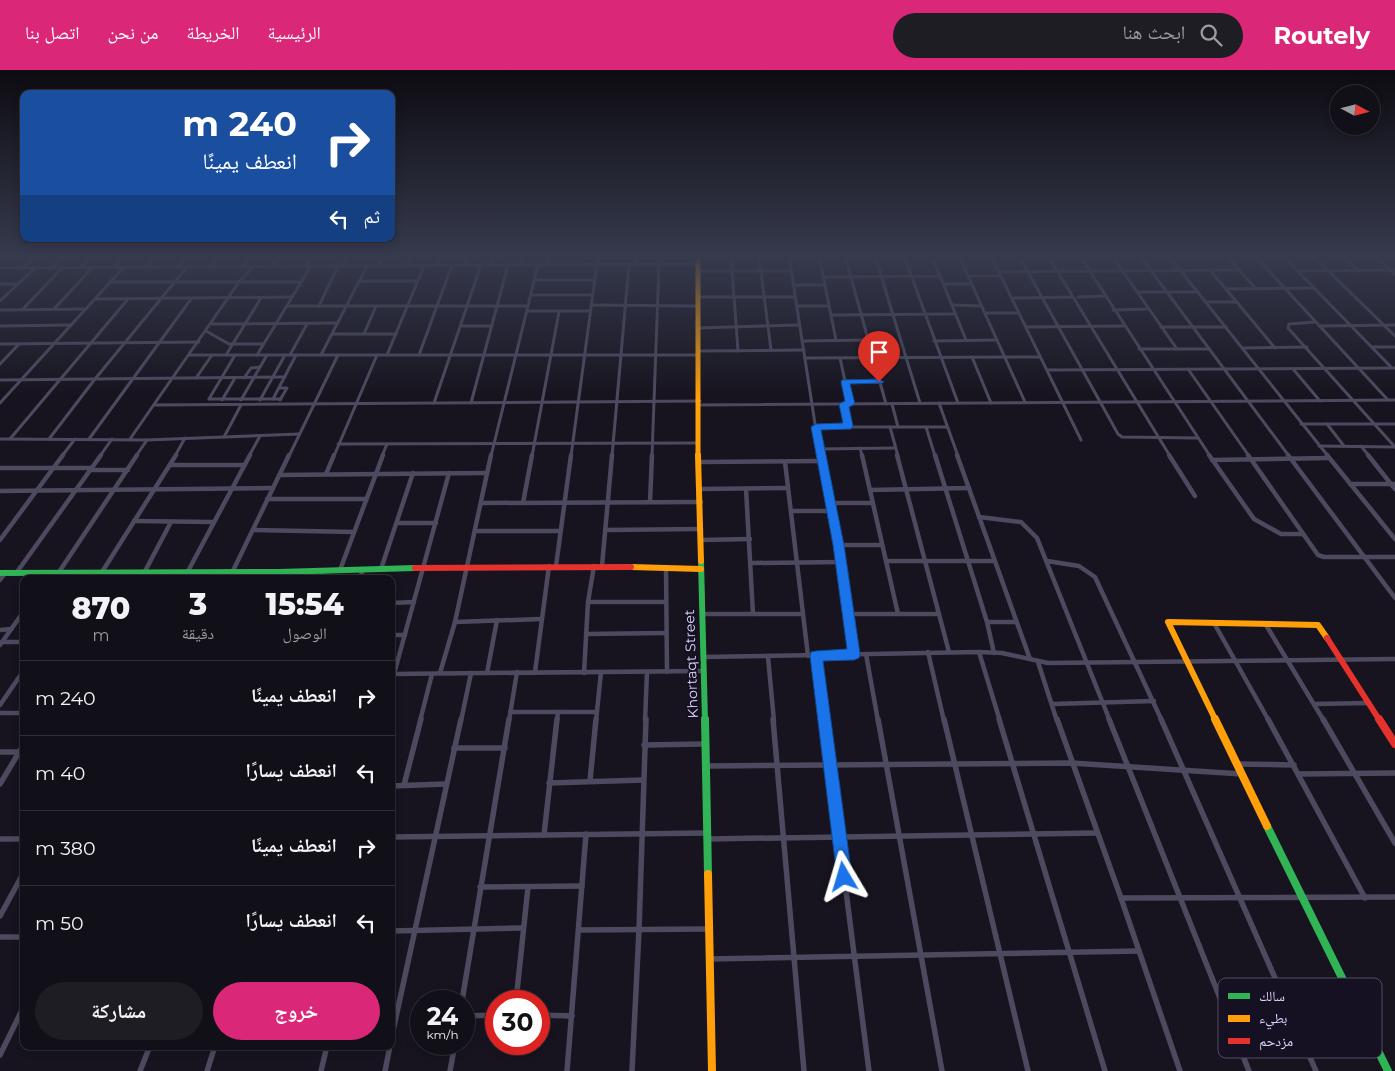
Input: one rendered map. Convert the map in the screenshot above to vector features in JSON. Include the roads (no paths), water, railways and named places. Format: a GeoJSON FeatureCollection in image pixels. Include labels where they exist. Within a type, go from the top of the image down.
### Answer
{"type":"FeatureCollection","features":[{"type":"Feature","properties":{"kind":"street"},"geometry":{"type":"LineString","coordinates":[[22,310],[29,303]]}},
{"type":"Feature","properties":{"kind":"street"},"geometry":{"type":"LineString","coordinates":[[54,309],[60,303]]}},
{"type":"Feature","properties":{"kind":"street"},"geometry":{"type":"LineString","coordinates":[[0,403],[92,303]]}},
{"type":"Feature","properties":{"kind":"street"},"geometry":{"type":"LineString","coordinates":[[10,439],[125,303]]}},
{"type":"Feature","properties":{"kind":"street"},"geometry":{"type":"LineString","coordinates":[[49,439],[157,303]]}},
{"type":"Feature","properties":{"kind":"street"},"geometry":{"type":"LineString","coordinates":[[89,439],[188,303]]}},
{"type":"Feature","properties":{"kind":"street"},"geometry":{"type":"LineString","coordinates":[[130,439],[225,303]]}},
{"type":"Feature","properties":{"kind":"street"},"geometry":{"type":"LineString","coordinates":[[226,356],[258,303]]}},
{"type":"Feature","properties":{"kind":"street"},"geometry":{"type":"LineString","coordinates":[[256,356],[288,303]]}},
{"type":"Feature","properties":{"kind":"street"},"geometry":{"type":"LineString","coordinates":[[321,355],[349,303]]}},
{"type":"Feature","properties":{"kind":"street"},"geometry":{"type":"LineString","coordinates":[[387,355],[409,303]]}},
{"type":"Feature","properties":{"kind":"street"},"geometry":{"type":"LineString","coordinates":[[419,355],[438,303]]}},
{"type":"Feature","properties":{"kind":"street"},"geometry":{"type":"LineString","coordinates":[[434,403],[468,303]]}},
{"type":"Feature","properties":{"kind":"street"},"geometry":{"type":"LineString","coordinates":[[471,403],[498,303]]}},
{"type":"Feature","properties":{"kind":"street"},"geometry":{"type":"LineString","coordinates":[[440,673],[454,622],[482,503],[494,442],[529,303]]}},
{"type":"Feature","properties":{"kind":"street"},"geometry":{"type":"LineString","coordinates":[[650,502],[657,303]]}},
{"type":"Feature","properties":{"kind":"street","name":"Khortaqt Street"},"geometry":{"type":"LineString","coordinates":[[697,303],[698,442],[701,502],[700,529],[712,1071]]}},
{"type":"Feature","properties":{"kind":"street"},"geometry":{"type":"LineString","coordinates":[[734,303],[738,351]]}},
{"type":"Feature","properties":{"kind":"street"},"geometry":{"type":"LineString","coordinates":[[765,303],[771,350]]}},
{"type":"Feature","properties":{"kind":"street"},"geometry":{"type":"LineString","coordinates":[[796,303],[821,461],[839,545],[854,654]]}},
{"type":"Feature","properties":{"kind":"street"},"geometry":{"type":"LineString","coordinates":[[828,303],[836,340]]}},
{"type":"Feature","properties":{"kind":"street"},"geometry":{"type":"LineString","coordinates":[[859,303],[886,404]]}},
{"type":"Feature","properties":{"kind":"street"},"geometry":{"type":"LineString","coordinates":[[890,303],[920,403]]}},
{"type":"Feature","properties":{"kind":"street"},"geometry":{"type":"LineString","coordinates":[[920,303],[958,403]]}},
{"type":"Feature","properties":{"kind":"street"},"geometry":{"type":"LineString","coordinates":[[981,303],[1026,402]]}},
{"type":"Feature","properties":{"kind":"street"},"geometry":{"type":"LineString","coordinates":[[1014,303],[1081,440]]}},
{"type":"Feature","properties":{"kind":"street"},"geometry":{"type":"LineString","coordinates":[[1046,303],[1120,436],[1197,438]]}},
{"type":"Feature","properties":{"kind":"street"},"geometry":{"type":"LineString","coordinates":[[1076,303],[1194,496]]}},
{"type":"Feature","properties":{"kind":"street"},"geometry":{"type":"LineString","coordinates":[[1109,303],[1197,438],[1256,522],[1281,534],[1303,534]]}},
{"type":"Feature","properties":{"kind":"street"},"geometry":{"type":"LineString","coordinates":[[1145,303],[1177,349]]}},
{"type":"Feature","properties":{"kind":"street"},"geometry":{"type":"LineString","coordinates":[[1175,303],[1395,598]]}},
{"type":"Feature","properties":{"kind":"street"},"geometry":{"type":"LineString","coordinates":[[1207,303],[1282,401],[1395,539]]}},
{"type":"Feature","properties":{"kind":"street"},"geometry":{"type":"LineString","coordinates":[[1238,303],[1275,348]]}},
{"type":"Feature","properties":{"kind":"street"},"geometry":{"type":"LineString","coordinates":[[1297,303],[1388,400]]}},
{"type":"Feature","properties":{"kind":"street"},"geometry":{"type":"LineString","coordinates":[[1329,303],[1394,369]]}},
{"type":"Feature","properties":{"kind":"street"},"geometry":{"type":"LineString","coordinates":[[1361,303],[1395,336]]}},
{"type":"Feature","properties":{"kind":"street"},"geometry":{"type":"LineString","coordinates":[[535,672],[541,619],[560,531],[591,305],[697,306]]}},
{"type":"Feature","properties":{"kind":"street"},"geometry":{"type":"LineString","coordinates":[[602,566],[624,305]]}},
{"type":"Feature","properties":{"kind":"street"},"geometry":{"type":"LineString","coordinates":[[966,340],[952,305],[982,306]]}},
{"type":"Feature","properties":{"kind":"street"},"geometry":{"type":"LineString","coordinates":[[286,306],[528,306]]}},
{"type":"Feature","properties":{"kind":"street"},"geometry":{"type":"LineString","coordinates":[[364,334],[376,306]]}},
{"type":"Feature","properties":{"kind":"street"},"geometry":{"type":"LineString","coordinates":[[797,306],[829,306]]}},
{"type":"Feature","properties":{"kind":"street"},"geometry":{"type":"LineString","coordinates":[[0,310],[86,309]]}},
{"type":"Feature","properties":{"kind":"street"},"geometry":{"type":"LineString","coordinates":[[1114,310],[1149,309]]}},
{"type":"Feature","properties":{"kind":"street"},"geometry":{"type":"LineString","coordinates":[[527,312],[590,311]]}},
{"type":"Feature","properties":{"kind":"street"},"geometry":{"type":"LineString","coordinates":[[523,503],[536,443],[559,312]]}},
{"type":"Feature","properties":{"kind":"street"},"geometry":{"type":"LineString","coordinates":[[831,315],[955,314]]}},
{"type":"Feature","properties":{"kind":"street"},"geometry":{"type":"LineString","coordinates":[[985,314],[1019,314]]}},
{"type":"Feature","properties":{"kind":"street"},"geometry":{"type":"LineString","coordinates":[[1315,322],[1288,326],[1395,447]]}},
{"type":"Feature","properties":{"kind":"street"},"geometry":{"type":"LineString","coordinates":[[211,324],[338,323]]}},
{"type":"Feature","properties":{"kind":"street"},"geometry":{"type":"LineString","coordinates":[[258,405],[272,377],[288,355],[306,324]]}},
{"type":"Feature","properties":{"kind":"street"},"geometry":{"type":"LineString","coordinates":[[0,326],[71,325]]}},
{"type":"Feature","properties":{"kind":"street"},"geometry":{"type":"LineString","coordinates":[[697,328],[799,325]]}},
{"type":"Feature","properties":{"kind":"street"},"geometry":{"type":"LineString","coordinates":[[1319,326],[1395,325]]}},
{"type":"Feature","properties":{"kind":"street"},"geometry":{"type":"LineString","coordinates":[[461,326],[491,326]]}},
{"type":"Feature","properties":{"kind":"street"},"geometry":{"type":"LineString","coordinates":[[1026,326],[1123,326]]}},
{"type":"Feature","properties":{"kind":"street"},"geometry":{"type":"LineString","coordinates":[[1162,327],[1226,327]]}},
{"type":"Feature","properties":{"kind":"street"},"geometry":{"type":"LineString","coordinates":[[206,331],[233,345],[263,344]]}},
{"type":"Feature","properties":{"kind":"street"},"geometry":{"type":"LineString","coordinates":[[333,334],[396,334]]}},
{"type":"Feature","properties":{"kind":"street"},"geometry":{"type":"LineString","coordinates":[[802,341],[868,340]]}},
{"type":"Feature","properties":{"kind":"street"},"geometry":{"type":"LineString","coordinates":[[934,340],[997,340]]}},
{"type":"Feature","properties":{"kind":"street"},"geometry":{"type":"LineString","coordinates":[[0,344],[198,342]]}},
{"type":"Feature","properties":{"kind":"street"},"geometry":{"type":"LineString","coordinates":[[0,364],[19,344]]}},
{"type":"Feature","properties":{"kind":"street"},"geometry":{"type":"LineString","coordinates":[[1243,348],[1307,347]]}},
{"type":"Feature","properties":{"kind":"street"},"geometry":{"type":"LineString","coordinates":[[1372,347],[1395,347]]}},
{"type":"Feature","properties":{"kind":"street"},"geometry":{"type":"LineString","coordinates":[[1140,349],[1209,349]]}},
{"type":"Feature","properties":{"kind":"street"},"geometry":{"type":"LineString","coordinates":[[189,356],[655,355],[804,350]]}},
{"type":"Feature","properties":{"kind":"street"},"geometry":{"type":"LineString","coordinates":[[224,437],[253,377],[267,355]]}},
{"type":"Feature","properties":{"kind":"street"},"geometry":{"type":"LineString","coordinates":[[270,405],[296,355]]}},
{"type":"Feature","properties":{"kind":"street"},"geometry":{"type":"LineString","coordinates":[[231,575],[338,355]]}},
{"type":"Feature","properties":{"kind":"street"},"geometry":{"type":"LineString","coordinates":[[326,474],[377,355]]}},
{"type":"Feature","properties":{"kind":"street"},"geometry":{"type":"LineString","coordinates":[[196,378],[212,356]]}},
{"type":"Feature","properties":{"kind":"street"},"geometry":{"type":"LineString","coordinates":[[205,405],[236,356]]}},
{"type":"Feature","properties":{"kind":"street"},"geometry":{"type":"LineString","coordinates":[[805,358],[907,356],[1040,357]]}},
{"type":"Feature","properties":{"kind":"street"},"geometry":{"type":"LineString","coordinates":[[972,357],[991,403]]}},
{"type":"Feature","properties":{"kind":"street"},"geometry":{"type":"LineString","coordinates":[[840,358],[850,404]]}},
{"type":"Feature","properties":{"kind":"street"},"geometry":{"type":"LineString","coordinates":[[244,378],[251,368],[260,368]]}},
{"type":"Feature","properties":{"kind":"street"},"geometry":{"type":"LineString","coordinates":[[1293,368],[1320,401]]}},
{"type":"Feature","properties":{"kind":"street"},"geometry":{"type":"LineString","coordinates":[[1188,369],[1318,555],[1322,557],[1395,557]]}},
{"type":"Feature","properties":{"kind":"street"},"geometry":{"type":"LineString","coordinates":[[1048,370],[1394,369]]}},
{"type":"Feature","properties":{"kind":"street"},"geometry":{"type":"LineString","coordinates":[[0,380],[285,377]]}},
{"type":"Feature","properties":{"kind":"street"},"geometry":{"type":"LineString","coordinates":[[219,405],[235,378]]}},
{"type":"Feature","properties":{"kind":"street"},"geometry":{"type":"LineString","coordinates":[[845,382],[879,382]]}},
{"type":"Feature","properties":{"kind":"street"},"geometry":{"type":"LineString","coordinates":[[216,388],[229,388]]}},
{"type":"Feature","properties":{"kind":"street"},"geometry":{"type":"LineString","coordinates":[[278,404],[287,388],[279,388]]}},
{"type":"Feature","properties":{"kind":"street"},"geometry":{"type":"LineString","coordinates":[[209,399],[281,399]]}},
{"type":"Feature","properties":{"kind":"street"},"geometry":{"type":"LineString","coordinates":[[154,405],[616,401],[892,404],[1395,400]]}},
{"type":"Feature","properties":{"kind":"street"},"geometry":{"type":"LineString","coordinates":[[939,403],[1030,659]]}},
{"type":"Feature","properties":{"kind":"street"},"geometry":{"type":"LineString","coordinates":[[844,404],[848,426]]}},
{"type":"Feature","properties":{"kind":"street"},"geometry":{"type":"LineString","coordinates":[[892,404],[898,427]]}},
{"type":"Feature","properties":{"kind":"street"},"geometry":{"type":"LineString","coordinates":[[1301,424],[1395,424]]}},
{"type":"Feature","properties":{"kind":"street"},"geometry":{"type":"LineString","coordinates":[[1327,424],[1344,446]]}},
{"type":"Feature","properties":{"kind":"street"},"geometry":{"type":"LineString","coordinates":[[890,426],[949,652]]}},
{"type":"Feature","properties":{"kind":"street"},"geometry":{"type":"LineString","coordinates":[[926,426],[987,622],[994,653]]}},
{"type":"Feature","properties":{"kind":"street"},"geometry":{"type":"LineString","coordinates":[[816,427],[947,427]]}},
{"type":"Feature","properties":{"kind":"street"},"geometry":{"type":"LineString","coordinates":[[0,440],[147,440],[299,434]]}},
{"type":"Feature","properties":{"kind":"street"},"geometry":{"type":"LineString","coordinates":[[187,572],[212,522],[260,436]]}},
{"type":"Feature","properties":{"kind":"street"},"geometry":{"type":"LineString","coordinates":[[102,572],[155,490],[185,438]]}},
{"type":"Feature","properties":{"kind":"street"},"geometry":{"type":"LineString","coordinates":[[0,540],[75,439]]}},
{"type":"Feature","properties":{"kind":"street"},"geometry":{"type":"LineString","coordinates":[[17,572],[112,439]]}},
{"type":"Feature","properties":{"kind":"street"},"geometry":{"type":"LineString","coordinates":[[59,572],[147,440]]}},
{"type":"Feature","properties":{"kind":"street"},"geometry":{"type":"LineString","coordinates":[[338,444],[494,442],[652,444],[698,442]]}},
{"type":"Feature","properties":{"kind":"street"},"geometry":{"type":"LineString","coordinates":[[340,570],[387,444]]}},
{"type":"Feature","properties":{"kind":"street"},"geometry":{"type":"LineString","coordinates":[[1320,446],[1395,447]]}},
{"type":"Feature","properties":{"kind":"street"},"geometry":{"type":"LineString","coordinates":[[1361,446],[1393,484],[1395,489]]}},
{"type":"Feature","properties":{"kind":"street"},"geometry":{"type":"LineString","coordinates":[[819,448],[895,448]]}},
{"type":"Feature","properties":{"kind":"street"},"geometry":{"type":"LineString","coordinates":[[860,448],[898,614]]}},
{"type":"Feature","properties":{"kind":"street"},"geometry":{"type":"LineString","coordinates":[[1212,460],[1329,458]]}},
{"type":"Feature","properties":{"kind":"street"},"geometry":{"type":"LineString","coordinates":[[699,462],[821,461]]}},
{"type":"Feature","properties":{"kind":"street"},"geometry":{"type":"LineString","coordinates":[[785,462],[808,656]]}},
{"type":"Feature","properties":{"kind":"street"},"geometry":{"type":"LineString","coordinates":[[170,465],[243,465]]}},
{"type":"Feature","properties":{"kind":"street"},"geometry":{"type":"LineString","coordinates":[[0,468],[128,470]]}},
{"type":"Feature","properties":{"kind":"street"},"geometry":{"type":"LineString","coordinates":[[279,475],[375,472],[487,473]]}},
{"type":"Feature","properties":{"kind":"street"},"geometry":{"type":"LineString","coordinates":[[381,569],[413,473]]}},
{"type":"Feature","properties":{"kind":"street"},"geometry":{"type":"LineString","coordinates":[[395,668],[449,473]]}},
{"type":"Feature","properties":{"kind":"street"},"geometry":{"type":"LineString","coordinates":[[1350,484],[1393,484]]}},
{"type":"Feature","properties":{"kind":"street"},"geometry":{"type":"LineString","coordinates":[[0,491],[272,488]]}},
{"type":"Feature","properties":{"kind":"street"},"geometry":{"type":"LineString","coordinates":[[700,489],[788,488]]}},
{"type":"Feature","properties":{"kind":"street"},"geometry":{"type":"LineString","coordinates":[[870,490],[969,488]]}},
{"type":"Feature","properties":{"kind":"street"},"geometry":{"type":"LineString","coordinates":[[746,489],[752,562],[753,614]]}},
{"type":"Feature","properties":{"kind":"street"},"geometry":{"type":"LineString","coordinates":[[267,499],[365,499]]}},
{"type":"Feature","properties":{"kind":"street"},"geometry":{"type":"LineString","coordinates":[[482,503],[701,502]]}},
{"type":"Feature","properties":{"kind":"street"},"geometry":{"type":"LineString","coordinates":[[831,504],[872,503]]}},
{"type":"Feature","properties":{"kind":"street"},"geometry":{"type":"LineString","coordinates":[[791,511],[832,511]]}},
{"type":"Feature","properties":{"kind":"street"},"geometry":{"type":"LineString","coordinates":[[979,517],[1021,522],[1037,538],[1218,994]]}},
{"type":"Feature","properties":{"kind":"street"},"geometry":{"type":"LineString","coordinates":[[134,521],[212,522]]}},
{"type":"Feature","properties":{"kind":"street"},"geometry":{"type":"LineString","coordinates":[[144,573],[171,522]]}},
{"type":"Feature","properties":{"kind":"street"},"geometry":{"type":"LineString","coordinates":[[397,523],[436,523]]}},
{"type":"Feature","properties":{"kind":"street"},"geometry":{"type":"LineString","coordinates":[[605,530],[700,529]]}},
{"type":"Feature","properties":{"kind":"street"},"geometry":{"type":"LineString","coordinates":[[253,530],[354,532]]}},
{"type":"Feature","properties":{"kind":"street"},"geometry":{"type":"LineString","coordinates":[[475,531],[560,531]]}},
{"type":"Feature","properties":{"kind":"street"},"geometry":{"type":"LineString","coordinates":[[701,540],[750,540]]}},
{"type":"Feature","properties":{"kind":"street"},"geometry":{"type":"LineString","coordinates":[[839,545],[882,545]]}},
{"type":"Feature","properties":{"kind":"street"},"geometry":{"type":"LineString","coordinates":[[886,561],[994,561]]}},
{"type":"Feature","properties":{"kind":"street"},"geometry":{"type":"LineString","coordinates":[[1047,561],[1076,565],[1089,570],[1095,577],[1154,701],[1275,978]]}},
{"type":"Feature","properties":{"kind":"street"},"geometry":{"type":"LineString","coordinates":[[752,562],[841,562]]}},
{"type":"Feature","properties":{"kind":"street"},"geometry":{"type":"LineString","coordinates":[[243,575],[279,572],[466,566],[602,566],[701,569]]}},
{"type":"Feature","properties":{"kind":"street"},"geometry":{"type":"LineString","coordinates":[[584,672],[588,602],[594,566]]}},
{"type":"Feature","properties":{"kind":"street"},"geometry":{"type":"LineString","coordinates":[[666,568],[667,672]]}},
{"type":"Feature","properties":{"kind":"street"},"geometry":{"type":"LineString","coordinates":[[361,575],[363,569]]}},
{"type":"Feature","properties":{"kind":"street"},"geometry":{"type":"LineString","coordinates":[[320,575],[322,571]]}},
{"type":"Feature","properties":{"kind":"street"},"geometry":{"type":"LineString","coordinates":[[0,580],[3,572],[102,572],[118,575]]}},
{"type":"Feature","properties":{"kind":"street"},"geometry":{"type":"LineString","coordinates":[[171,575],[187,572],[220,575]]}},
{"type":"Feature","properties":{"kind":"street"},"geometry":{"type":"LineString","coordinates":[[130,575],[144,573],[159,575]]}},
{"type":"Feature","properties":{"kind":"street"},"geometry":{"type":"LineString","coordinates":[[395,603],[414,602]]}},
{"type":"Feature","properties":{"kind":"street"},"geometry":{"type":"LineString","coordinates":[[588,602],[666,602]]}},
{"type":"Feature","properties":{"kind":"street"},"geometry":{"type":"LineString","coordinates":[[702,614],[802,614]]}},
{"type":"Feature","properties":{"kind":"street"},"geometry":{"type":"LineString","coordinates":[[848,614],[939,614]]}},
{"type":"Feature","properties":{"kind":"street"},"geometry":{"type":"LineString","coordinates":[[1,644],[20,617]]}},
{"type":"Feature","properties":{"kind":"street"},"geometry":{"type":"LineString","coordinates":[[454,622],[541,619]]}},
{"type":"Feature","properties":{"kind":"street"},"geometry":{"type":"LineString","coordinates":[[487,673],[497,620]]}},
{"type":"Feature","properties":{"kind":"street"},"geometry":{"type":"LineString","coordinates":[[987,622],[1016,622]]}},
{"type":"Feature","properties":{"kind":"street"},"geometry":{"type":"LineString","coordinates":[[1343,978],[1168,622],[1318,625],[1322,628],[1395,744]]}},
{"type":"Feature","properties":{"kind":"street"},"geometry":{"type":"LineString","coordinates":[[1214,623],[1299,774],[1365,898]]}},
{"type":"Feature","properties":{"kind":"street"},"geometry":{"type":"LineString","coordinates":[[1266,625],[1289,660],[1395,843]]}},
{"type":"Feature","properties":{"kind":"street"},"geometry":{"type":"LineString","coordinates":[[0,630],[11,629]]}},
{"type":"Feature","properties":{"kind":"street"},"geometry":{"type":"LineString","coordinates":[[586,634],[666,633]]}},
{"type":"Feature","properties":{"kind":"street"},"geometry":{"type":"LineString","coordinates":[[395,635],[405,635]]}},
{"type":"Feature","properties":{"kind":"street"},"geometry":{"type":"LineString","coordinates":[[1,644],[20,642]]}},
{"type":"Feature","properties":{"kind":"street"},"geometry":{"type":"LineString","coordinates":[[928,652],[1028,1071]]}},
{"type":"Feature","properties":{"kind":"street"},"geometry":{"type":"LineString","coordinates":[[703,657],[979,652],[1030,659],[1038,662],[1395,659]]}},
{"type":"Feature","properties":{"kind":"street"},"geometry":{"type":"LineString","coordinates":[[979,652],[1014,763],[1105,1071]]}},
{"type":"Feature","properties":{"kind":"street"},"geometry":{"type":"LineString","coordinates":[[866,654],[942,1071]]}},
{"type":"Feature","properties":{"kind":"street"},"geometry":{"type":"LineString","coordinates":[[816,656],[869,1071]]}},
{"type":"Feature","properties":{"kind":"street"},"geometry":{"type":"LineString","coordinates":[[768,657],[804,1071]]}},
{"type":"Feature","properties":{"kind":"street"},"geometry":{"type":"LineString","coordinates":[[1038,662],[1071,763],[1121,898],[1180,1071]]}},
{"type":"Feature","properties":{"kind":"street"},"geometry":{"type":"LineString","coordinates":[[395,674],[704,671]]}},
{"type":"Feature","properties":{"kind":"street"},"geometry":{"type":"LineString","coordinates":[[464,990],[517,672]]}},
{"type":"Feature","properties":{"kind":"street"},"geometry":{"type":"LineString","coordinates":[[590,781],[602,672]]}},
{"type":"Feature","properties":{"kind":"street"},"geometry":{"type":"LineString","coordinates":[[632,1071],[639,930],[647,672]]}},
{"type":"Feature","properties":{"kind":"street"},"geometry":{"type":"LineString","coordinates":[[395,1021],[471,673]]}},
{"type":"Feature","properties":{"kind":"street"},"geometry":{"type":"LineString","coordinates":[[404,785],[432,674]]}},
{"type":"Feature","properties":{"kind":"street"},"geometry":{"type":"LineString","coordinates":[[0,705],[20,676]]}},
{"type":"Feature","properties":{"kind":"street"},"geometry":{"type":"LineString","coordinates":[[1052,704],[1154,701]]}},
{"type":"Feature","properties":{"kind":"street"},"geometry":{"type":"LineString","coordinates":[[1314,704],[1368,703]]}},
{"type":"Feature","properties":{"kind":"street"},"geometry":{"type":"LineString","coordinates":[[510,712],[597,712]]}},
{"type":"Feature","properties":{"kind":"street"},"geometry":{"type":"LineString","coordinates":[[544,835],[558,712]]}},
{"type":"Feature","properties":{"kind":"street"},"geometry":{"type":"LineString","coordinates":[[0,713],[20,713]]}},
{"type":"Feature","properties":{"kind":"street"},"geometry":{"type":"LineString","coordinates":[[644,745],[706,744]]}},
{"type":"Feature","properties":{"kind":"street"},"geometry":{"type":"LineString","coordinates":[[454,748],[504,748]]}},
{"type":"Feature","properties":{"kind":"street"},"geometry":{"type":"LineString","coordinates":[[0,752],[19,752]]}},
{"type":"Feature","properties":{"kind":"street"},"geometry":{"type":"LineString","coordinates":[[0,784],[19,752]]}},
{"type":"Feature","properties":{"kind":"street"},"geometry":{"type":"LineString","coordinates":[[706,766],[887,763],[1071,763],[1127,765],[1242,774]]}},
{"type":"Feature","properties":{"kind":"street"},"geometry":{"type":"LineString","coordinates":[[1237,764],[1294,765]]}},
{"type":"Feature","properties":{"kind":"street"},"geometry":{"type":"LineString","coordinates":[[1299,774],[1395,773]]}},
{"type":"Feature","properties":{"kind":"street"},"geometry":{"type":"LineString","coordinates":[[549,783],[643,780]]}},
{"type":"Feature","properties":{"kind":"street"},"geometry":{"type":"LineString","coordinates":[[395,786],[446,784]]}},
{"type":"Feature","properties":{"kind":"street"},"geometry":{"type":"LineString","coordinates":[[395,837],[641,833],[784,838],[1097,833]]}},
{"type":"Feature","properties":{"kind":"street"},"geometry":{"type":"LineString","coordinates":[[567,1071],[586,834]]}},
{"type":"Feature","properties":{"kind":"street"},"geometry":{"type":"LineString","coordinates":[[0,839],[20,838]]}},
{"type":"Feature","properties":{"kind":"street"},"geometry":{"type":"LineString","coordinates":[[0,916],[20,879]]}},
{"type":"Feature","properties":{"kind":"street"},"geometry":{"type":"LineString","coordinates":[[480,887],[582,886]]}},
{"type":"Feature","properties":{"kind":"street"},"geometry":{"type":"LineString","coordinates":[[517,990],[528,887]]}},
{"type":"Feature","properties":{"kind":"street"},"geometry":{"type":"LineString","coordinates":[[1121,898],[1395,897]]}},
{"type":"Feature","properties":{"kind":"street"},"geometry":{"type":"LineString","coordinates":[[395,931],[523,928]]}},
{"type":"Feature","properties":{"kind":"street"},"geometry":{"type":"LineString","coordinates":[[579,930],[709,929]]}},
{"type":"Feature","properties":{"kind":"street"},"geometry":{"type":"LineString","coordinates":[[0,937],[20,937]]}},
{"type":"Feature","properties":{"kind":"street"},"geometry":{"type":"LineString","coordinates":[[709,959],[1139,951]]}},
{"type":"Feature","properties":{"kind":"street"},"geometry":{"type":"LineString","coordinates":[[0,1055],[20,1014]]}},
{"type":"Feature","properties":{"kind":"street"},"geometry":{"type":"LineString","coordinates":[[550,1015],[572,1016]]}},
{"type":"Feature","properties":{"kind":"street"},"geometry":{"type":"LineString","coordinates":[[140,1071],[148,1050]]}},
{"type":"Feature","properties":{"kind":"street"},"geometry":{"type":"LineString","coordinates":[[207,1071],[214,1050]]}},
{"type":"Feature","properties":{"kind":"street"},"geometry":{"type":"LineString","coordinates":[[322,1071],[327,1050]]}},
{"type":"Feature","properties":{"kind":"street"},"geometry":{"type":"LineString","coordinates":[[385,1071],[389,1050]]}},
{"type":"Feature","properties":{"kind":"street"},"geometry":{"type":"LineString","coordinates":[[450,1071],[453,1055]]}},
{"type":"Feature","properties":{"kind":"street"},"geometry":{"type":"LineString","coordinates":[[1244,1058],[1249,1071]]}},
{"type":"Feature","properties":{"kind":"street"},"geometry":{"type":"LineString","coordinates":[[1310,1058],[1316,1071]]}},
{"type":"Feature","properties":{"kind":"street"},"geometry":{"type":"LineString","coordinates":[[1382,1058],[1388,1071]]}}]}
